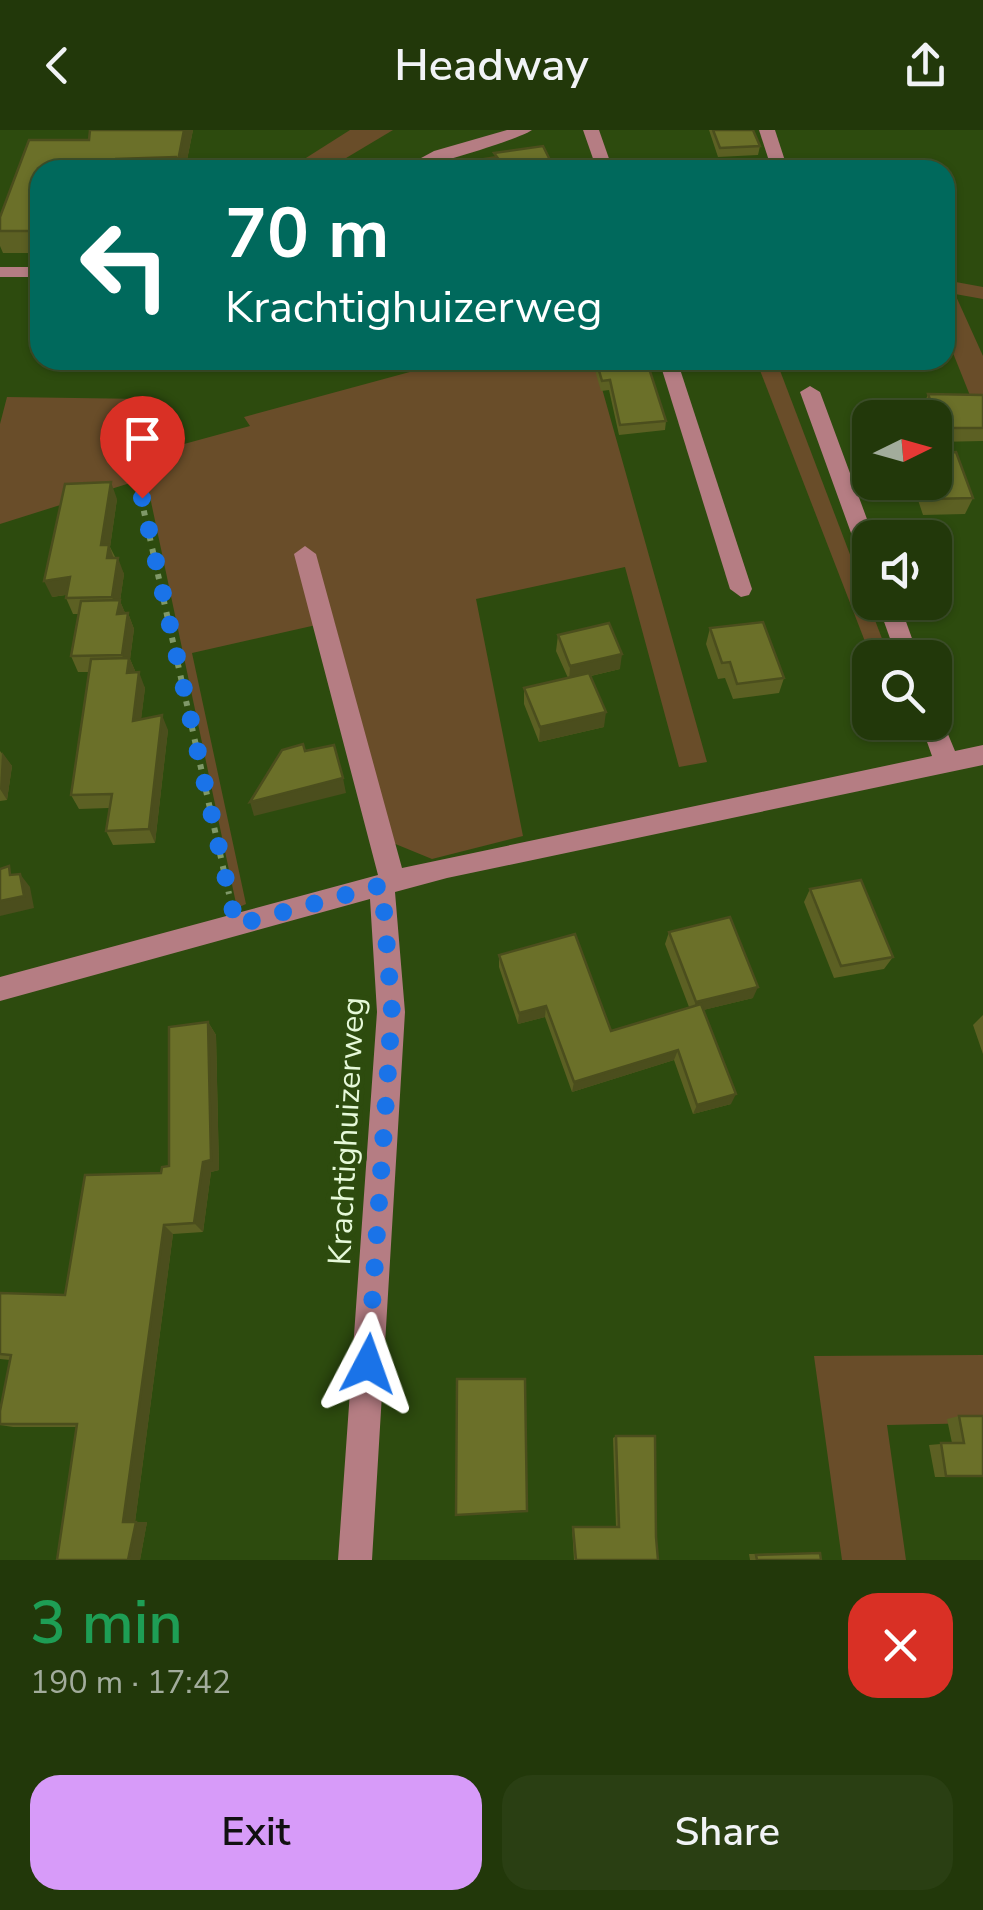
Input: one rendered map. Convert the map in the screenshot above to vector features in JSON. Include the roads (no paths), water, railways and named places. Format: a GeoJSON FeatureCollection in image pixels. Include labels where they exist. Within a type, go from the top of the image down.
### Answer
{"type":"FeatureCollection","features":[{"type":"Feature","properties":{"kind":"street"},"geometry":{"type":"LineString","coordinates":[[428,160],[524,130]]}},
{"type":"Feature","properties":{"kind":"street"},"geometry":{"type":"LineString","coordinates":[[591,130],[601,160]]}},
{"type":"Feature","properties":{"kind":"street"},"geometry":{"type":"LineString","coordinates":[[767,130],[777,160]]}},
{"type":"Feature","properties":{"kind":"street"},"geometry":{"type":"LineString","coordinates":[[0,272],[30,272]]}},
{"type":"Feature","properties":{"kind":"street"},"geometry":{"type":"LineString","coordinates":[[671,370],[742,589]]}},
{"type":"Feature","properties":{"kind":"street"},"geometry":{"type":"LineString","coordinates":[[810,392],[857,520]]}},
{"type":"Feature","properties":{"kind":"street","name":"Krachtighuizerweg"},"geometry":{"type":"LineString","coordinates":[[305,554],[387,884],[392,1012],[355,1560]]}},
{"type":"Feature","properties":{"kind":"street"},"geometry":{"type":"LineString","coordinates":[[939,740],[947,763]]}},
{"type":"Feature","properties":{"kind":"street"},"geometry":{"type":"LineString","coordinates":[[0,988],[466,863],[983,755]]}}]}
